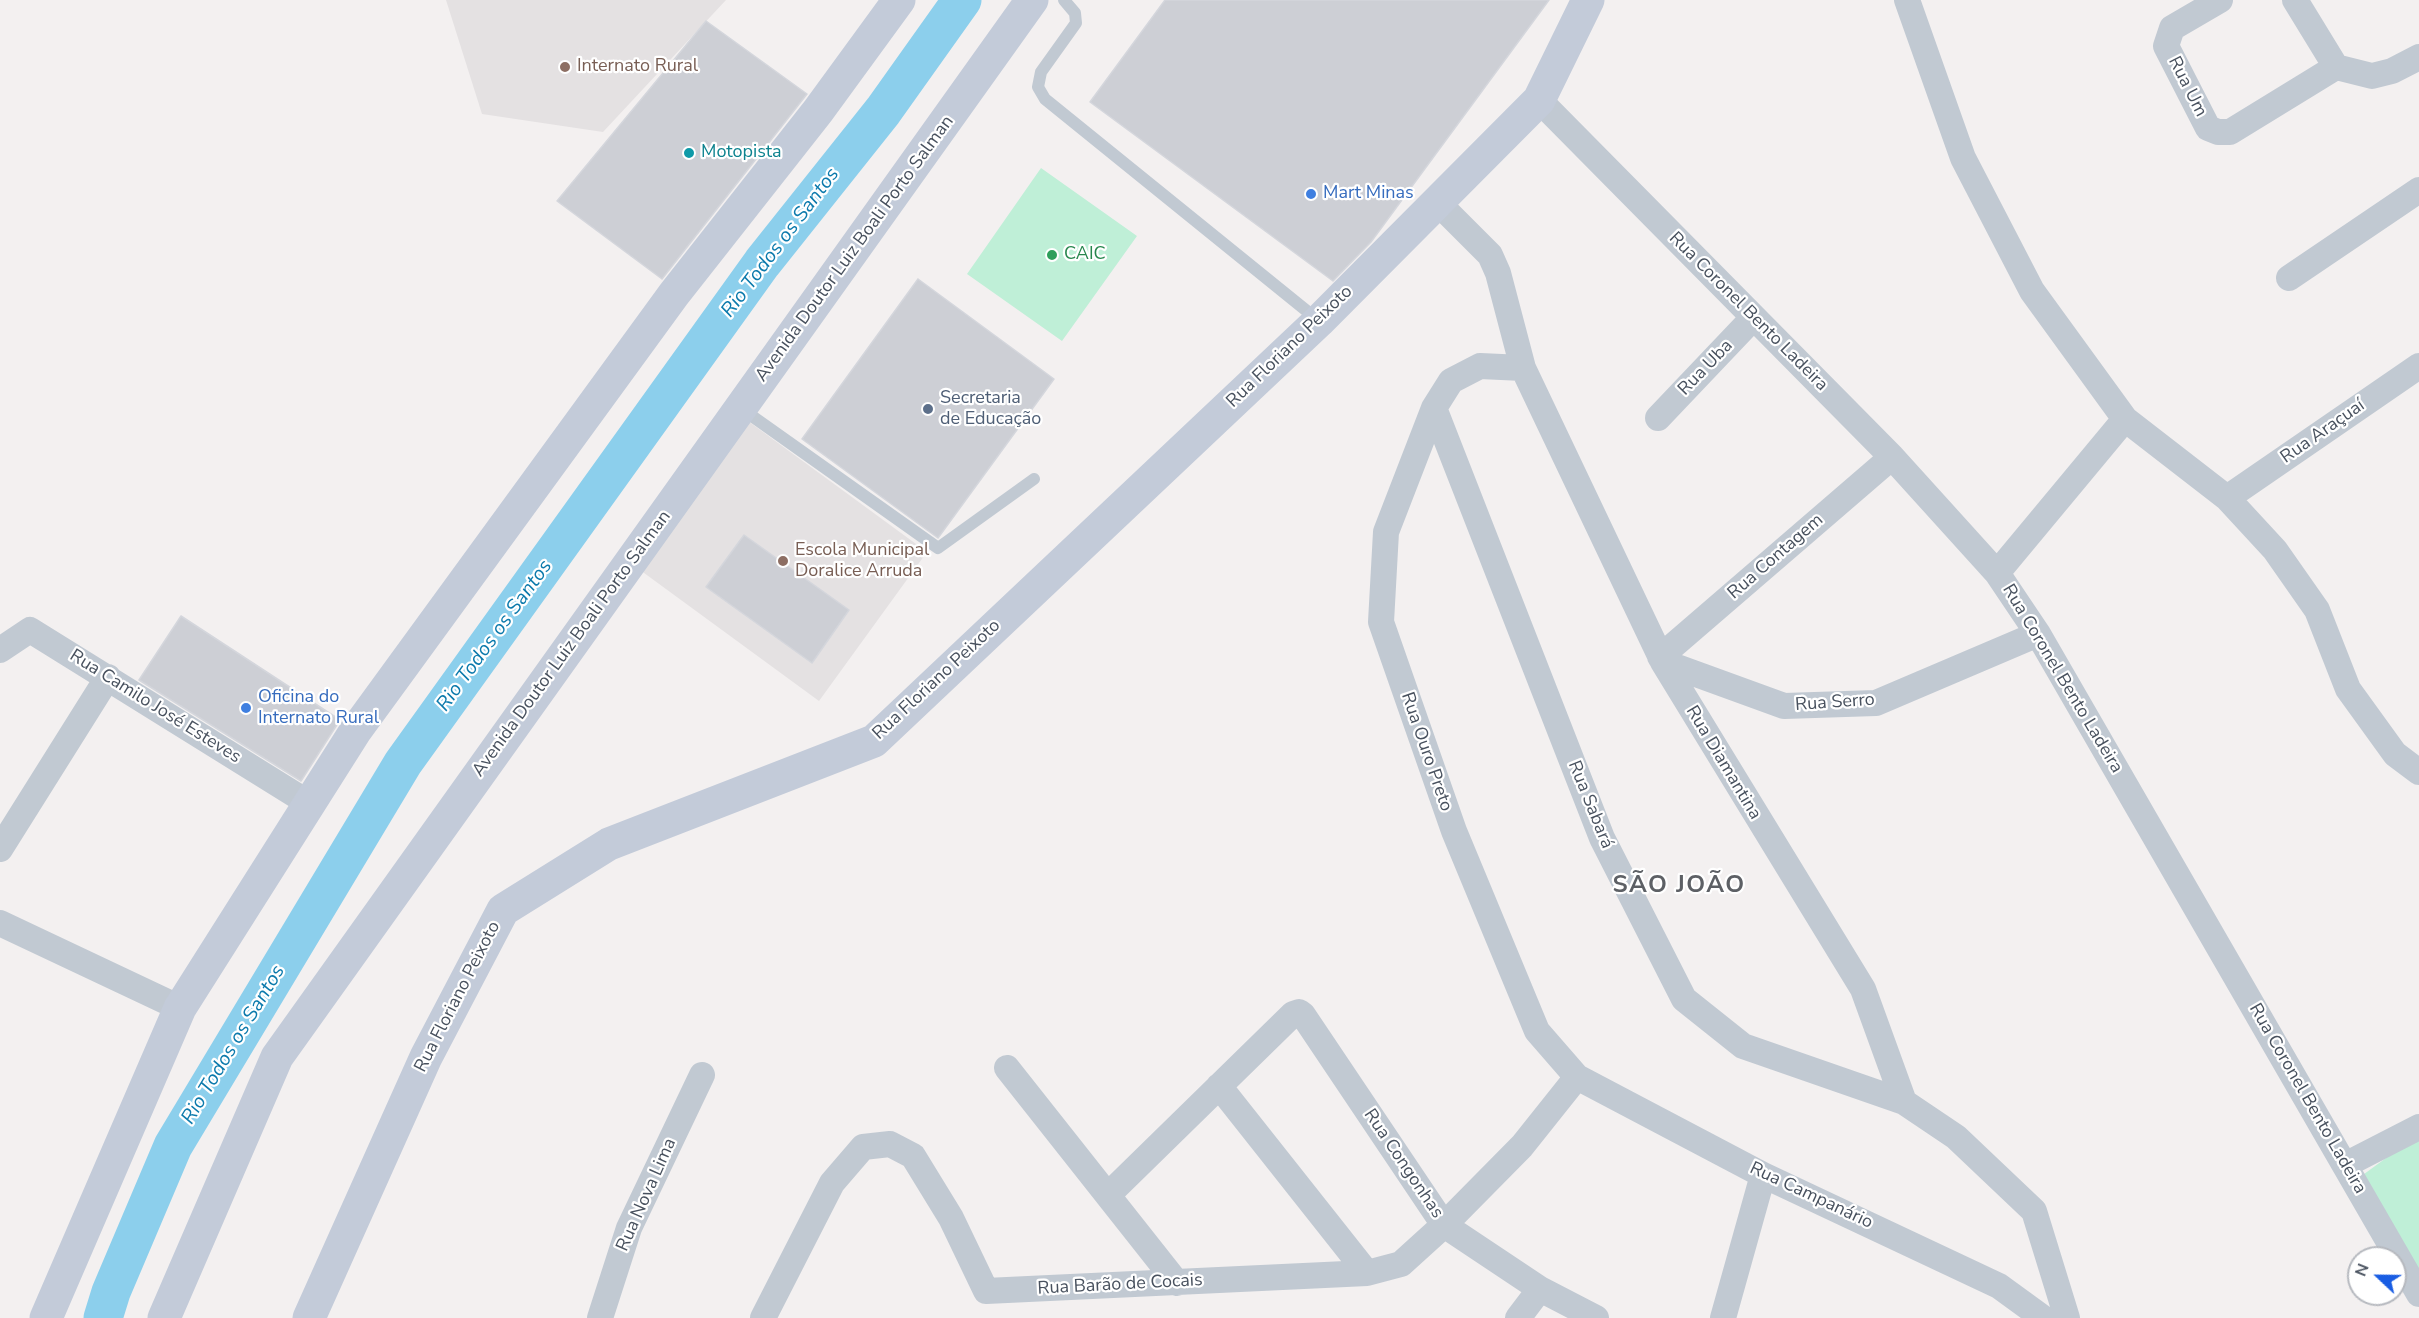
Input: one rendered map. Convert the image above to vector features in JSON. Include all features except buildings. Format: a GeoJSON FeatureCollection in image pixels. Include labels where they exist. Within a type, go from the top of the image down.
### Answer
{"type":"FeatureCollection","features":[{"type":"Feature","properties":{"kind":"street"},"geometry":{"type":"LineString","coordinates":[[46,1318],[180,1008],[356,730],[674,294],[818,111],[899,0]]}},
{"type":"Feature","properties":{"kind":"street","name":"Avenida Doutor Luiz Boali Porto Salman"},"geometry":{"type":"LineString","coordinates":[[164,1318],[277,1057],[1032,0]]}},
{"type":"Feature","properties":{"kind":"street","name":"Rua Floriano Peixoto"},"geometry":{"type":"LineString","coordinates":[[309,1318],[426,1057],[503,910],[609,844],[874,741],[1319,321],[1539,100],[1588,0]]}},
{"type":"Feature","properties":{"kind":"street"},"geometry":{"type":"LineString","coordinates":[[1907,0],[1968,168],[2032,291],[2125,419],[2227,498],[2275,550],[2317,610],[2348,689],[2395,754],[2419,772]]}},
{"type":"Feature","properties":{"kind":"street","name":"Rua Um"},"geometry":{"type":"LineString","coordinates":[[2220,0],[2172,28],[2166,46],[2208,128],[2230,132],[2336,67]]}},
{"type":"Feature","properties":{"kind":"street"},"geometry":{"type":"LineString","coordinates":[[2295,0],[2336,67],[2372,76],[2392,71],[2419,57]]}},
{"type":"Feature","properties":{"kind":"street","name":"Rua Coronel Bento Ladeira"},"geometry":{"type":"LineString","coordinates":[[1539,100],[1892,456],[1997,573],[2038,634],[2419,1294]]}},
{"type":"Feature","properties":{"kind":"street"},"geometry":{"type":"LineString","coordinates":[[2289,278],[2419,190]]}},
{"type":"Feature","properties":{"kind":"street","name":"Rua Diamantina"},"geometry":{"type":"LineString","coordinates":[[1437,202],[1490,255],[1498,273],[1523,368],[1662,659],[1863,988],[1904,1102]]}},
{"type":"Feature","properties":{"kind":"street","name":"Rua Uba"},"geometry":{"type":"LineString","coordinates":[[1658,418],[1753,318]]}},
{"type":"Feature","properties":{"kind":"street","name":"Rua Ouro Preto"},"geometry":{"type":"LineString","coordinates":[[1523,368],[1480,366],[1451,381],[1434,408],[1386,532],[1381,622],[1454,831],[1537,1031],[1577,1077]]}},
{"type":"Feature","properties":{"kind":"street","name":"Rua Araçuaí"},"geometry":{"type":"LineString","coordinates":[[2227,498],[2419,366]]}},
{"type":"Feature","properties":{"kind":"street","name":"Rua Sabará"},"geometry":{"type":"LineString","coordinates":[[1434,408],[1602,838],[1684,999],[1743,1047],[1904,1102],[1956,1137],[2034,1211],[2067,1318]]}},
{"type":"Feature","properties":{"kind":"street"},"geometry":{"type":"LineString","coordinates":[[1997,573],[2125,419]]}},
{"type":"Feature","properties":{"kind":"street","name":"Rua Contagem"},"geometry":{"type":"LineString","coordinates":[[1662,659],[1892,456]]}},
{"type":"Feature","properties":{"kind":"street","name":"Rua Camilo José Esteves"},"geometry":{"type":"LineString","coordinates":[[0,650],[30,630],[108,676],[310,804]]}},
{"type":"Feature","properties":{"kind":"street","name":"Rua Serro"},"geometry":{"type":"LineString","coordinates":[[1662,659],[1784,706],[1876,703],[2038,634]]}},
{"type":"Feature","properties":{"kind":"street"},"geometry":{"type":"LineString","coordinates":[[0,849],[108,676]]}},
{"type":"Feature","properties":{"kind":"street"},"geometry":{"type":"LineString","coordinates":[[0,923],[180,1008]]}},
{"type":"Feature","properties":{"kind":"street","name":"Rua Congonhas"},"geometry":{"type":"LineString","coordinates":[[1219,1086],[1293,1014],[1303,1015],[1444,1225],[1540,1289],[1596,1318]]}},
{"type":"Feature","properties":{"kind":"street"},"geometry":{"type":"LineString","coordinates":[[1007,1068],[1177,1283]]}},
{"type":"Feature","properties":{"kind":"street","name":"Rua Nova Lima"},"geometry":{"type":"LineString","coordinates":[[600,1318],[629,1228],[702,1075]]}},
{"type":"Feature","properties":{"kind":"street","name":"Rua Campanário"},"geometry":{"type":"LineString","coordinates":[[1577,1077],[1763,1175],[1999,1286],[2043,1318]]}},
{"type":"Feature","properties":{"kind":"street","name":"Rua Barão de Cocais"},"geometry":{"type":"LineString","coordinates":[[763,1318],[832,1183],[863,1148],[890,1144],[913,1156],[951,1218],[986,1291],[1367,1273],[1401,1264],[1444,1225],[1522,1146],[1577,1077]]}},
{"type":"Feature","properties":{"kind":"street"},"geometry":{"type":"LineString","coordinates":[[1108,1194],[1219,1086],[1367,1273]]}},
{"type":"Feature","properties":{"kind":"street"},"geometry":{"type":"LineString","coordinates":[[2345,1165],[2419,1127]]}},
{"type":"Feature","properties":{"kind":"street"},"geometry":{"type":"LineString","coordinates":[[1723,1318],[1763,1175]]}},
{"type":"Feature","properties":{"kind":"street"},"geometry":{"type":"LineString","coordinates":[[1518,1318],[1540,1289]]}},
{"type":"Feature","properties":{"kind":"lane"},"geometry":{"type":"LineString","coordinates":[[1064,0],[1074,13],[1076,23],[1041,72],[1038,87],[1045,99],[1319,321]]}},
{"type":"Feature","properties":{"kind":"lane"},"geometry":{"type":"LineString","coordinates":[[741,408],[938,549],[1034,479]]}},
{"type":"Feature","properties":{"kind":"shaded area","name":"Internato Rural"},"geometry":{"type":"Polygon","coordinates":[[[446,0],[726,0],[603,132],[482,114],[446,0]]]}},
{"type":"Feature","properties":{"kind":"shaded area","name":"Escola Municipal Doralice Arruda"},"geometry":{"type":"Polygon","coordinates":[[[748,421],[927,552],[819,701],[640,570],[748,421]]]}},
{"type":"Feature","properties":{"kind":"green space","name":"CAIC"},"geometry":{"type":"Polygon","coordinates":[[[1041,168],[1137,236],[1062,341],[967,274],[1041,168]]]}},
{"type":"Feature","properties":{"kind":"green space"},"geometry":{"type":"Polygon","coordinates":[[[2419,1134],[2419,1285],[2407,1263],[2407,1246],[2398,1246],[2360,1177],[2419,1134]]]}},
{"type":"Feature","properties":{"kind":"waterway","name":"Rio Todos os Santos"},"geometry":{"type":"LineString","coordinates":[[103,1318],[111,1292],[173,1146],[403,763],[762,263],[883,111],[962,0]]}},
{"type":"Feature","properties":{"kind":"place","name":"Internato Rural"},"geometry":{"type":"Point","coordinates":[565,67]}},
{"type":"Feature","properties":{"kind":"place","name":"Motopista"},"geometry":{"type":"Point","coordinates":[689,153]}},
{"type":"Feature","properties":{"kind":"place","name":"Mart Minas"},"geometry":{"type":"Point","coordinates":[1311,194]}},
{"type":"Feature","properties":{"kind":"place","name":"CAIC"},"geometry":{"type":"Point","coordinates":[1052,255]}},
{"type":"Feature","properties":{"kind":"place","name":"Secretaria de Educação"},"geometry":{"type":"Point","coordinates":[928,409]}},
{"type":"Feature","properties":{"kind":"place","name":"Escola Municipal Doralice Arruda"},"geometry":{"type":"Point","coordinates":[783,561]}},
{"type":"Feature","properties":{"kind":"place","name":"Oficina do Internato Rural"},"geometry":{"type":"Point","coordinates":[246,708]}},
{"type":"Feature","properties":{"kind":"district","name":"SÃO JOÃO"},"geometry":{"type":"Point","coordinates":[1679,886]}}]}
